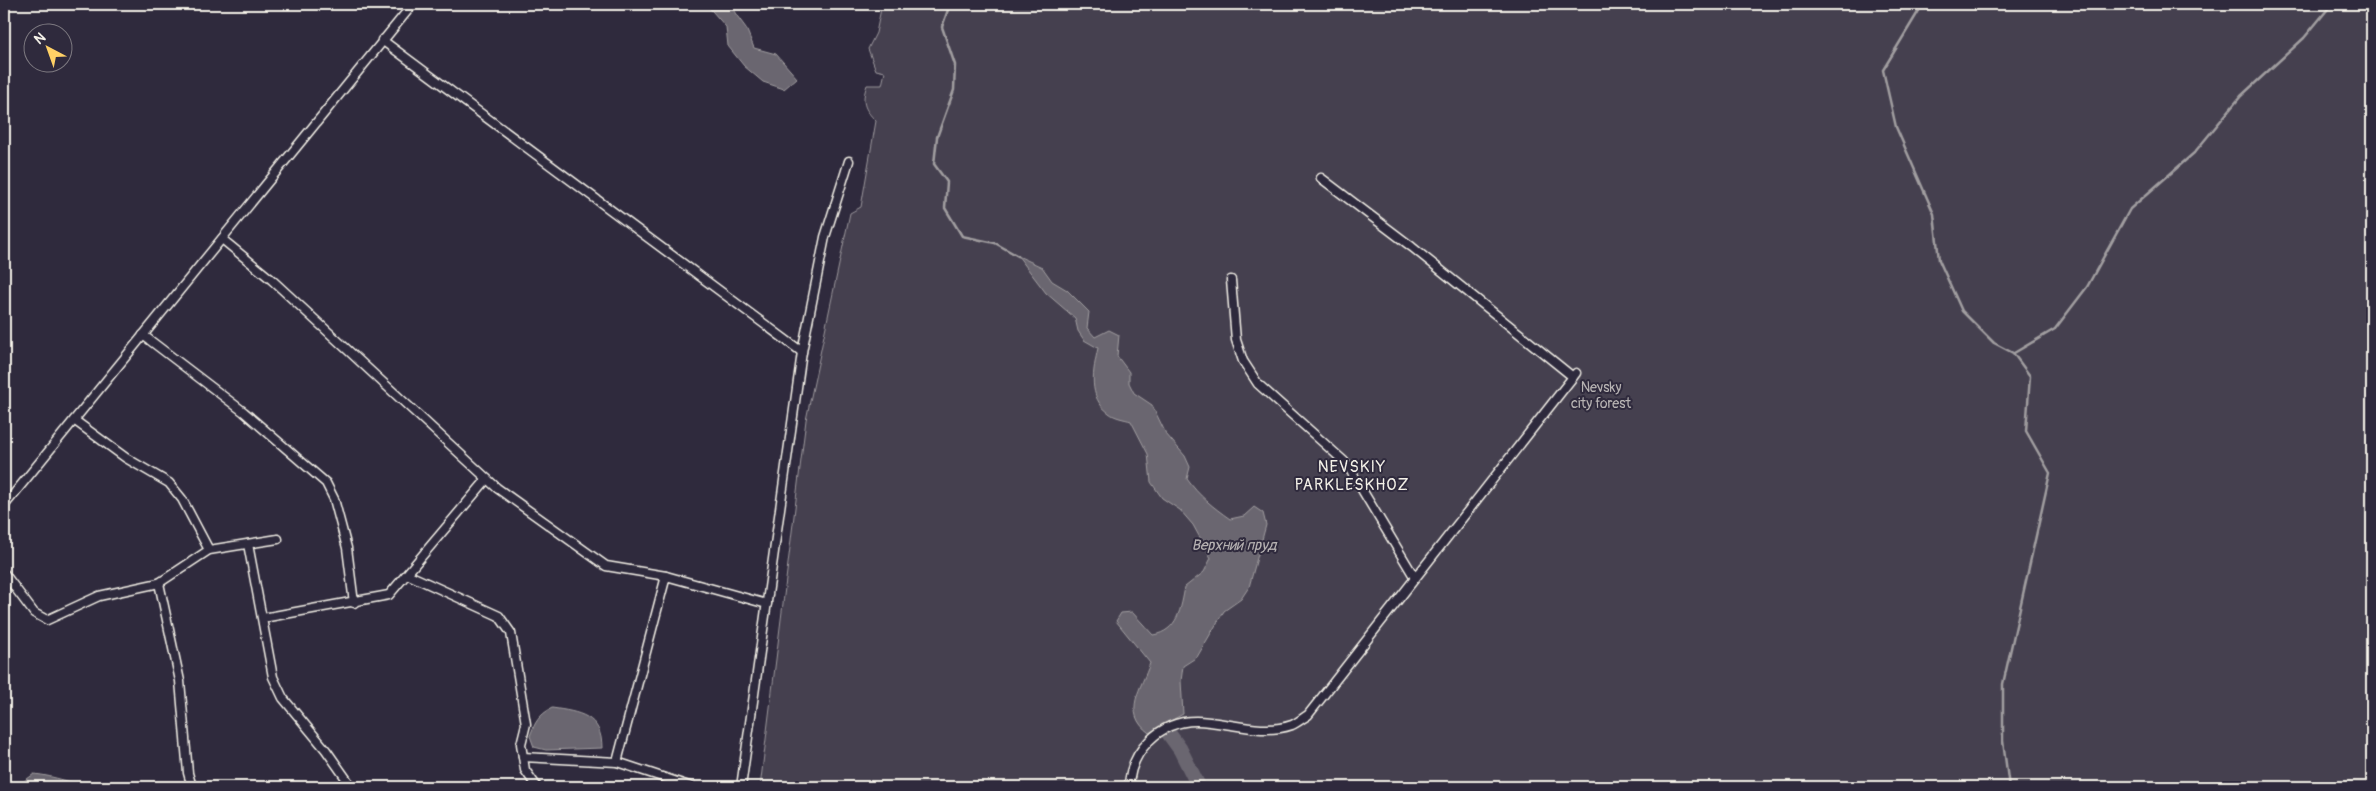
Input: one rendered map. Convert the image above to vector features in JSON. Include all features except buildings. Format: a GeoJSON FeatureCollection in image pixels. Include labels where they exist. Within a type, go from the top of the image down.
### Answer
{"type":"FeatureCollection","features":[{"type":"Feature","properties":{"kind":"street"},"geometry":{"type":"LineString","coordinates":[[4,506],[413,4]]}},
{"type":"Feature","properties":{"kind":"street"},"geometry":{"type":"LineString","coordinates":[[382,40],[802,352]]}},
{"type":"Feature","properties":{"kind":"street"},"geometry":{"type":"LineString","coordinates":[[741,787],[802,352],[825,237],[849,161]]}},
{"type":"Feature","properties":{"kind":"street"},"geometry":{"type":"LineString","coordinates":[[1128,787],[1129,778],[1137,756],[1150,737],[1179,723],[1196,721],[1275,728],[1292,725],[1308,715],[1574,375],[1321,178]]}},
{"type":"Feature","properties":{"kind":"street"},"geometry":{"type":"LineString","coordinates":[[222,240],[272,280],[487,479],[606,566],[666,576],[767,604]]}},
{"type":"Feature","properties":{"kind":"street"},"geometry":{"type":"LineString","coordinates":[[1231,280],[1236,340],[1243,361],[1258,384],[1346,463],[1415,578]]}},
{"type":"Feature","properties":{"kind":"street"},"geometry":{"type":"LineString","coordinates":[[143,335],[244,412],[326,482],[334,499],[346,548],[354,603]]}},
{"type":"Feature","properties":{"kind":"street"},"geometry":{"type":"LineString","coordinates":[[74,420],[126,458],[169,483],[182,498],[209,550]]}},
{"type":"Feature","properties":{"kind":"street"},"geometry":{"type":"LineString","coordinates":[[263,618],[354,603],[389,595],[409,575],[487,479]]}},
{"type":"Feature","properties":{"kind":"street"},"geometry":{"type":"LineString","coordinates":[[4,573],[34,613],[47,620],[99,596],[159,583],[209,550],[278,540]]}},
{"type":"Feature","properties":{"kind":"street"},"geometry":{"type":"LineString","coordinates":[[248,544],[273,676],[284,698],[326,750],[352,787]]}},
{"type":"Feature","properties":{"kind":"street"},"geometry":{"type":"LineString","coordinates":[[409,575],[499,616],[511,633],[526,724],[520,744],[525,770],[537,787]]}},
{"type":"Feature","properties":{"kind":"street"},"geometry":{"type":"LineString","coordinates":[[617,762],[666,576]]}},
{"type":"Feature","properties":{"kind":"street"},"geometry":{"type":"LineString","coordinates":[[159,583],[180,682],[188,774],[192,787]]}},
{"type":"Feature","properties":{"kind":"street"},"geometry":{"type":"LineString","coordinates":[[524,757],[617,762],[692,787]]}},
{"type":"Feature","properties":{"kind":"green space","name":"Nevsky city forest"},"geometry":{"type":"Polygon","coordinates":[[[882,4],[2372,4],[2372,787],[760,787],[806,420],[850,213],[861,207],[876,121],[866,109],[864,101],[865,91],[867,85],[882,85],[885,72],[876,70],[868,49],[876,33],[882,4]]]}},
{"type":"Feature","properties":{"kind":"water"},"geometry":{"type":"Polygon","coordinates":[[[706,4],[734,4],[735,13],[746,28],[754,48],[776,54],[797,78],[784,89],[763,82],[744,66],[728,46],[726,27],[706,4]]]}},
{"type":"Feature","properties":{"kind":"water","name":"Верхний пруд"},"geometry":{"type":"Polygon","coordinates":[[[1018,256],[1042,267],[1052,281],[1067,290],[1089,312],[1087,328],[1095,337],[1109,330],[1119,335],[1117,356],[1129,372],[1129,383],[1134,393],[1152,405],[1166,434],[1185,456],[1190,467],[1187,479],[1196,491],[1230,519],[1244,516],[1254,507],[1263,513],[1266,525],[1249,587],[1241,599],[1224,611],[1197,657],[1183,666],[1181,681],[1183,714],[1149,733],[1136,717],[1135,708],[1139,691],[1150,663],[1116,621],[1121,613],[1132,612],[1153,635],[1168,629],[1173,624],[1180,610],[1185,587],[1204,572],[1211,558],[1193,525],[1180,510],[1162,498],[1151,482],[1148,454],[1131,421],[1111,415],[1102,407],[1097,399],[1093,374],[1098,348],[1084,340],[1078,331],[1075,318],[1046,293],[1018,256]]]}},
{"type":"Feature","properties":{"kind":"water"},"geometry":{"type":"Polygon","coordinates":[[[552,708],[571,711],[587,717],[598,728],[602,748],[546,750],[534,747],[530,736],[534,727],[538,719],[552,708]]]}},
{"type":"Feature","properties":{"kind":"water"},"geometry":{"type":"Polygon","coordinates":[[[34,774],[49,776],[93,787],[16,787],[34,774]]]}},
{"type":"Feature","properties":{"kind":"waterway"},"geometry":{"type":"LineString","coordinates":[[950,4],[942,27],[955,65],[954,90],[937,137],[934,164],[947,182],[945,208],[962,236],[995,243],[1018,256]]}},
{"type":"Feature","properties":{"kind":"waterway"},"geometry":{"type":"LineString","coordinates":[[1923,4],[1883,70],[1896,127],[1934,214],[1939,260],[1962,311],[1994,343],[2013,353],[2030,376],[2026,431],[2050,473],[2003,684],[2003,741],[2009,787]]}},
{"type":"Feature","properties":{"kind":"waterway"},"geometry":{"type":"LineString","coordinates":[[2014,353],[2055,329],[2087,287],[2130,209],[2194,153],[2241,96],[2304,38],[2332,4]]}},
{"type":"Feature","properties":{"kind":"waterway"},"geometry":{"type":"LineString","coordinates":[[1167,731],[1180,749],[1199,787]]}},
{"type":"Feature","properties":{"kind":"district","name":"NEVSKIY PARKLESKHOZ"},"geometry":{"type":"Point","coordinates":[1352,475]}}]}
